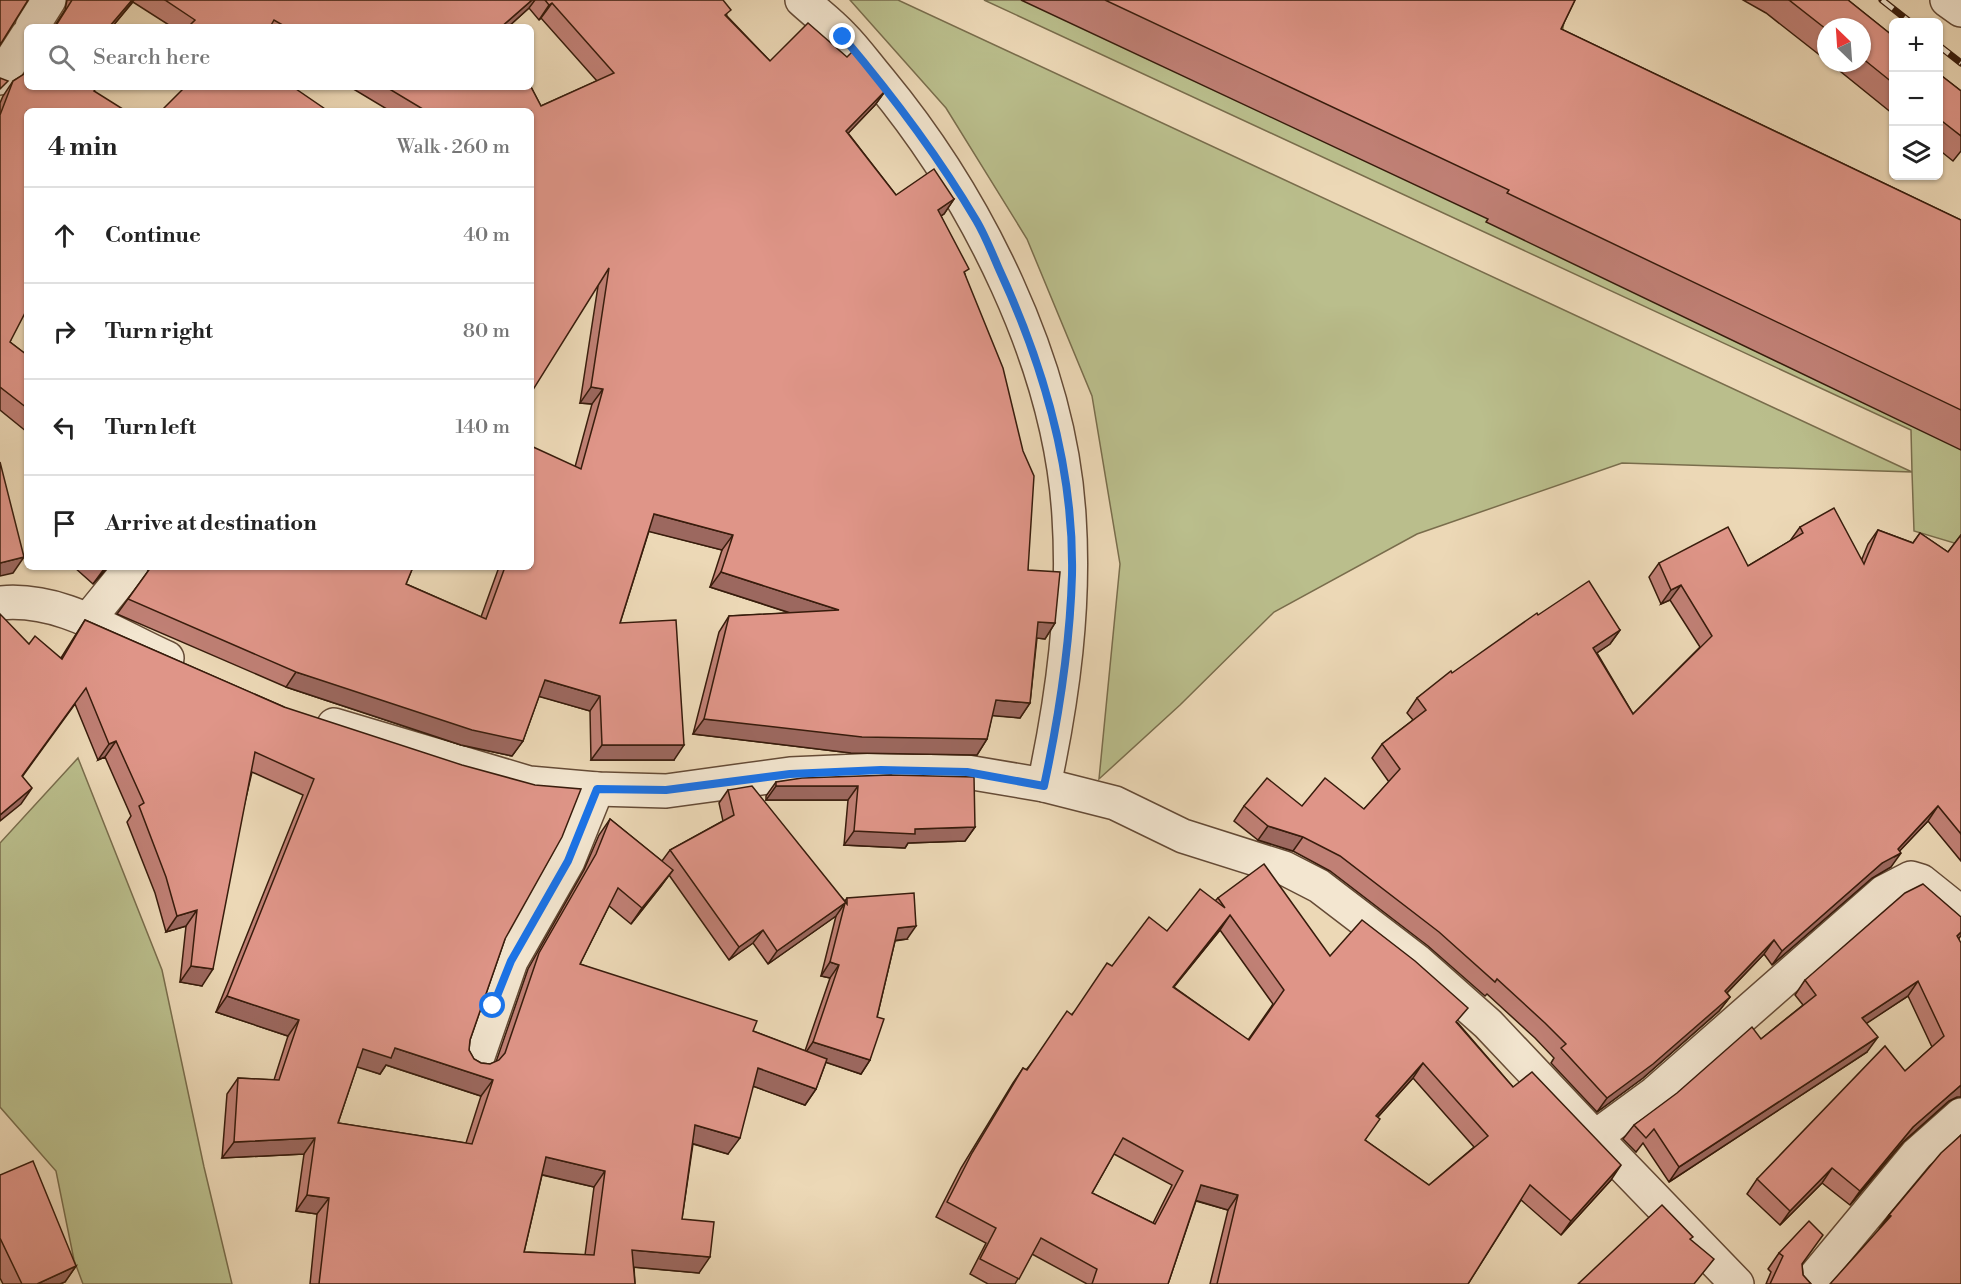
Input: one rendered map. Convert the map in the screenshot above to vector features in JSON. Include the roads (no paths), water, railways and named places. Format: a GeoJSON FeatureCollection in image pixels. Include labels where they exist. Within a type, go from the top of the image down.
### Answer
{"type":"FeatureCollection","features":[{"type":"Feature","properties":{"kind":"street"},"geometry":{"type":"LineString","coordinates":[[34,24],[49,0]]}},
{"type":"Feature","properties":{"kind":"street"},"geometry":{"type":"LineString","coordinates":[[802,0],[843,37],[904,110],[977,222],[1033,348],[1047,393],[1063,464],[1069,513],[1072,574],[1060,710],[1044,786]]}},
{"type":"Feature","properties":{"kind":"street"},"geometry":{"type":"LineString","coordinates":[[1947,0],[1961,10]]}},
{"type":"Feature","properties":{"kind":"street"},"geometry":{"type":"LineString","coordinates":[[0,78],[24,41]]}},
{"type":"Feature","properties":{"kind":"street"},"geometry":{"type":"LineString","coordinates":[[88,620],[129,570]]}},
{"type":"Feature","properties":{"kind":"street"},"geometry":{"type":"LineString","coordinates":[[0,603],[20,601],[51,606],[88,620],[196,670]]}},
{"type":"Feature","properties":{"kind":"street"},"geometry":{"type":"LineString","coordinates":[[306,715],[456,763],[529,783],[597,789],[666,790],[790,774],[881,770],[967,772],[1044,786],[1115,803],[1183,836],[1284,868],[1319,886],[1417,961],[1488,1024],[1737,1284]]}},
{"type":"Feature","properties":{"kind":"street"},"geometry":{"type":"LineString","coordinates":[[476,1062],[511,961],[568,861],[597,789]]}},
{"type":"Feature","properties":{"kind":"street"},"geometry":{"type":"LineString","coordinates":[[1596,1137],[1671,1078],[1884,892],[1911,878],[1921,881],[1961,913]]}},
{"type":"Feature","properties":{"kind":"street"},"geometry":{"type":"LineString","coordinates":[[1809,1284],[1836,1255],[1917,1154],[1961,1115]]}},
{"type":"Feature","properties":{"kind":"railway"},"geometry":{"type":"LineString","coordinates":[[1882,0],[1905,18]]}},
{"type":"Feature","properties":{"kind":"railway"},"geometry":{"type":"LineString","coordinates":[[1943,49],[1961,63]]}}]}
